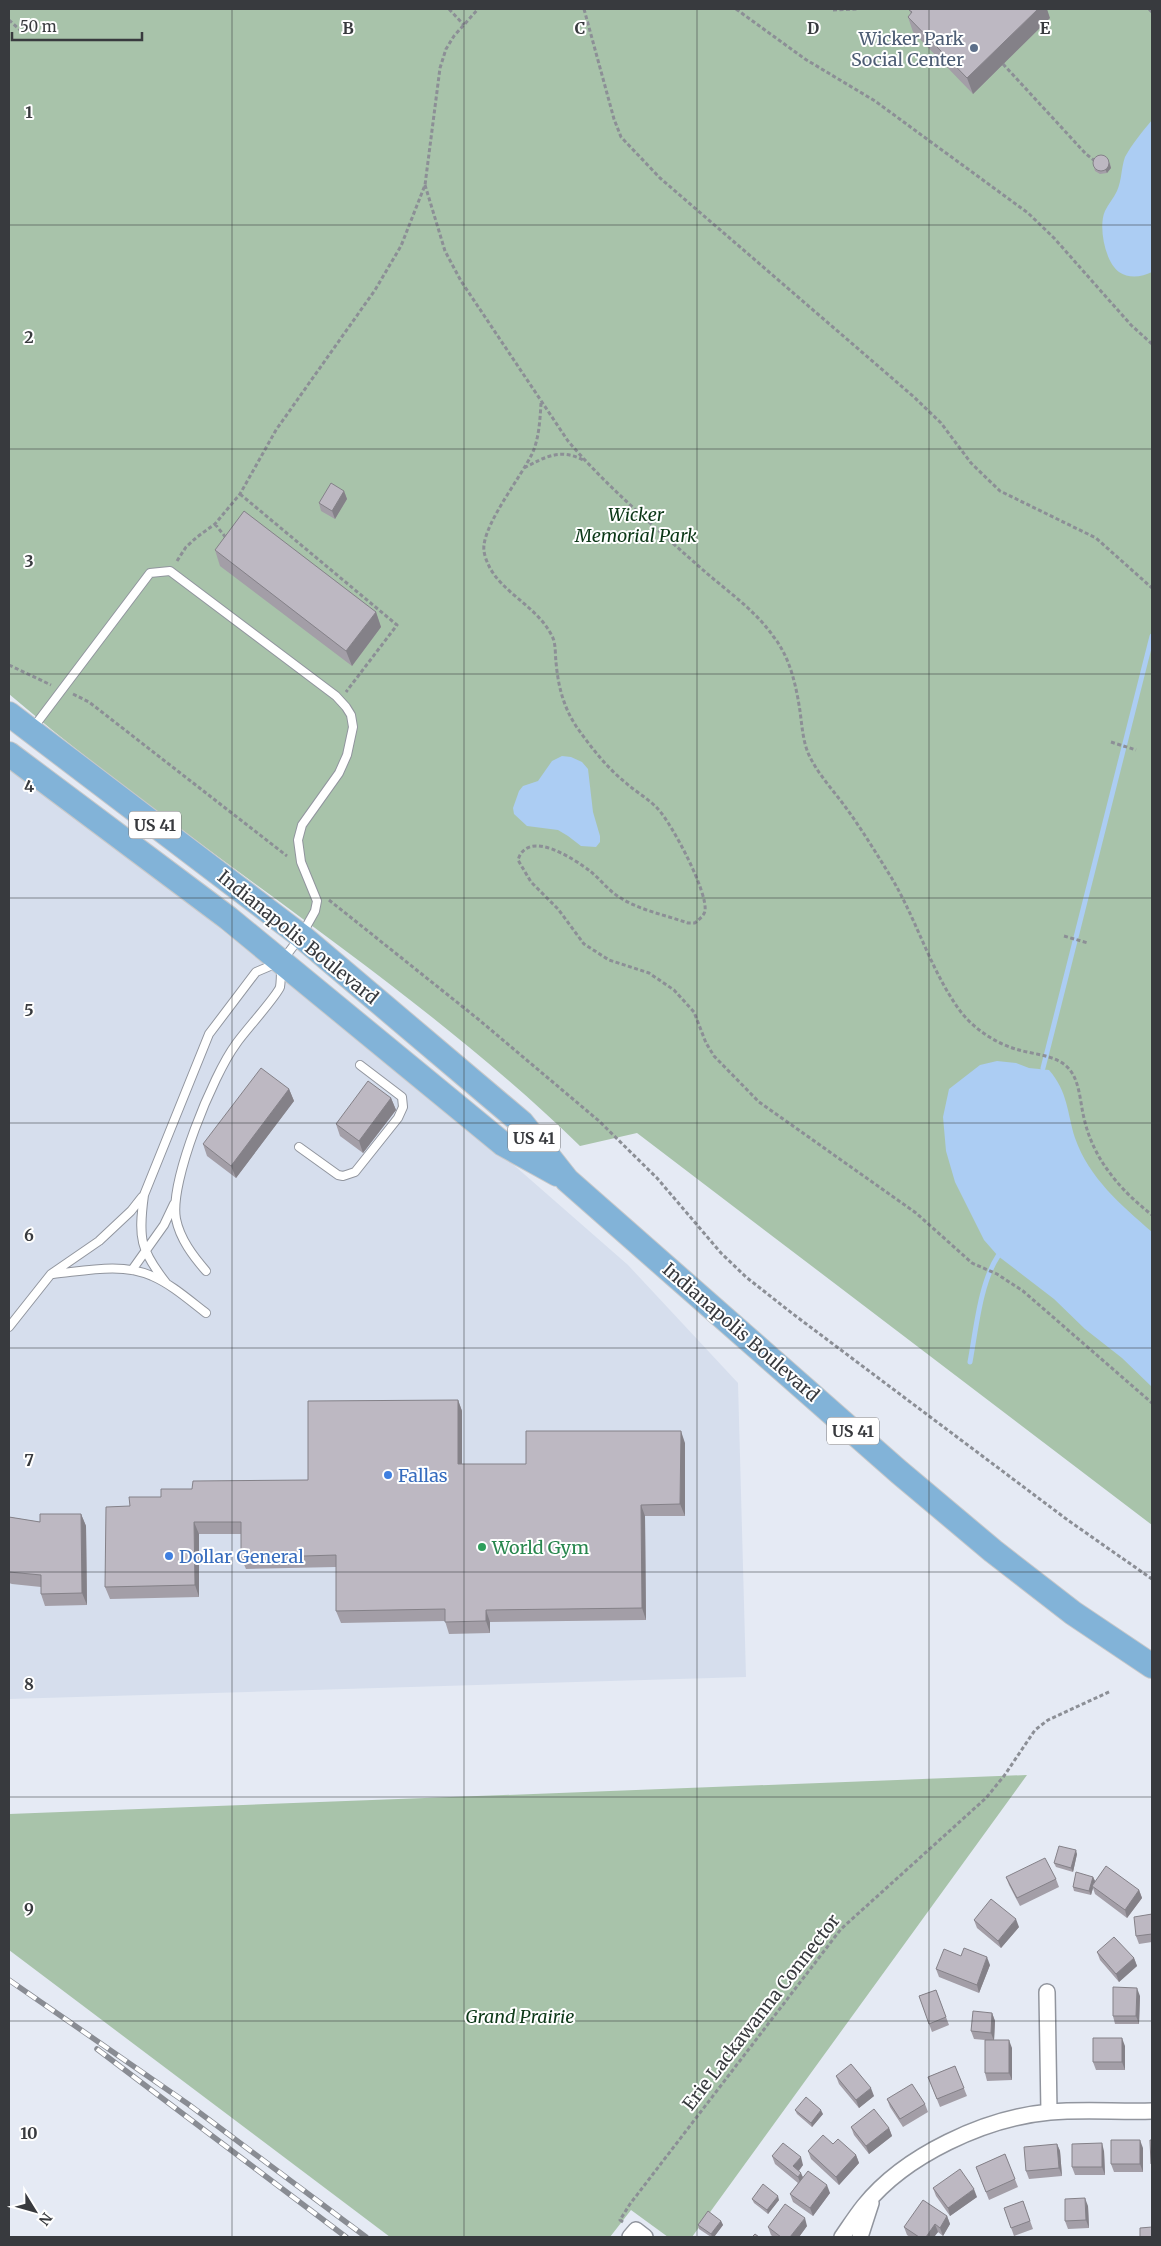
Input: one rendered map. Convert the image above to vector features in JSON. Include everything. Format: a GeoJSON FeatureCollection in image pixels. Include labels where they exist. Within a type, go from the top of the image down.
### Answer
{"type":"FeatureCollection","features":[{"type":"Feature","properties":{"kind":"highway","name":"Indianapolis Boulevard"},"geometry":{"type":"LineString","coordinates":[[9,714],[301,936],[522,1123],[567,1180],[899,1472],[993,1551],[1073,1613],[1152,1666]]}},
{"type":"Feature","properties":{"kind":"highway","name":"Indianapolis Boulevard"},"geometry":{"type":"LineString","coordinates":[[9,754],[221,912],[503,1144],[567,1180]]}},
{"type":"Feature","properties":{"kind":"street"},"geometry":{"type":"LineString","coordinates":[[1047,1992],[1049,2112]]}},
{"type":"Feature","properties":{"kind":"street"},"geometry":{"type":"LineString","coordinates":[[842,2237],[874,2195],[908,2165],[953,2140],[1001,2122],[1049,2112],[1152,2111]]}},
{"type":"Feature","properties":{"kind":"street"},"geometry":{"type":"LineString","coordinates":[[860,2237],[874,2195]]}},
{"type":"Feature","properties":{"kind":"lane"},"geometry":{"type":"LineString","coordinates":[[31,731],[150,573],[170,571],[340,701],[351,716],[353,728],[347,755],[339,772],[302,825],[298,840],[301,862],[316,901],[315,911],[301,936],[282,961],[256,972],[209,1034],[144,1195],[140,1219],[141,1237],[145,1253],[167,1284]]}},
{"type":"Feature","properties":{"kind":"lane"},"geometry":{"type":"LineString","coordinates":[[206,1271],[183,1240],[176,1219],[174,1204],[177,1186],[211,1085],[235,1044],[280,988],[282,961]]}},
{"type":"Feature","properties":{"kind":"lane"},"geometry":{"type":"LineString","coordinates":[[299,1146],[334,1172],[344,1176],[349,1175],[360,1167],[398,1118],[403,1107],[402,1097],[360,1065]]}},
{"type":"Feature","properties":{"kind":"lane"},"geometry":{"type":"LineString","coordinates":[[9,1327],[51,1274],[99,1241],[131,1211],[144,1195]]}},
{"type":"Feature","properties":{"kind":"lane"},"geometry":{"type":"LineString","coordinates":[[132,1270],[145,1253],[174,1204]]}},
{"type":"Feature","properties":{"kind":"lane"},"geometry":{"type":"LineString","coordinates":[[51,1274],[113,1268],[152,1275],[206,1313]]}},
{"type":"Feature","properties":{"kind":"path"},"geometry":{"type":"LineString","coordinates":[[449,9],[464,25]]}},
{"type":"Feature","properties":{"kind":"path"},"geometry":{"type":"LineString","coordinates":[[170,571],[186,547],[197,536],[215,524],[240,494],[276,430],[376,290],[401,246],[426,185],[440,68],[446,49],[454,36],[478,9]]}},
{"type":"Feature","properties":{"kind":"path"},"geometry":{"type":"LineString","coordinates":[[584,9],[614,119],[622,137],[632,150],[660,178],[914,397],[941,423],[971,462],[1000,491],[1096,538],[1152,588]]}},
{"type":"Feature","properties":{"kind":"path"},"geometry":{"type":"LineString","coordinates":[[736,9],[805,59],[875,101],[1028,213],[1054,238],[1131,325],[1152,344]]}},
{"type":"Feature","properties":{"kind":"path"},"geometry":{"type":"LineString","coordinates":[[833,10],[858,9]]}},
{"type":"Feature","properties":{"kind":"path"},"geometry":{"type":"LineString","coordinates":[[1149,9],[1152,12]]}},
{"type":"Feature","properties":{"kind":"path"},"geometry":{"type":"LineString","coordinates":[[9,20],[20,30]]}},
{"type":"Feature","properties":{"kind":"path"},"geometry":{"type":"LineString","coordinates":[[1003,64],[1086,154],[1097,162]]}},
{"type":"Feature","properties":{"kind":"path"},"geometry":{"type":"LineString","coordinates":[[426,185],[445,251],[461,281],[568,441],[586,462],[773,635],[789,663],[805,742],[810,757],[820,774],[855,821],[892,880],[952,998],[971,1023],[984,1034],[1018,1050],[1055,1059],[1070,1070],[1076,1080],[1084,1121],[1092,1143],[1104,1165],[1130,1198],[1152,1215]]}},
{"type":"Feature","properties":{"kind":"path"},"geometry":{"type":"LineString","coordinates":[[541,403],[537,439],[532,454],[489,530],[484,545],[485,558],[490,569],[502,583],[539,615],[554,639],[558,682],[562,698],[576,726],[624,781],[658,808],[666,818],[688,857],[705,906],[704,913],[696,922],[688,923],[634,905],[619,897],[571,858],[541,846],[525,848],[518,860],[521,867],[531,882],[558,909],[584,944],[609,960],[648,973],[674,990],[694,1012],[714,1056],[759,1102],[916,1213],[938,1231],[962,1256],[982,1268],[997,1274],[1023,1291],[1152,1403]]}},
{"type":"Feature","properties":{"kind":"path"},"geometry":{"type":"LineString","coordinates":[[523,469],[540,460],[562,454],[572,455],[586,462]]}},
{"type":"Feature","properties":{"kind":"path"},"geometry":{"type":"LineString","coordinates":[[240,494],[397,625],[340,701]]}},
{"type":"Feature","properties":{"kind":"path"},"geometry":{"type":"LineString","coordinates":[[215,524],[231,542]]}},
{"type":"Feature","properties":{"kind":"path"},"geometry":{"type":"LineString","coordinates":[[9,665],[89,702],[284,852],[289,858]]}},
{"type":"Feature","properties":{"kind":"path"},"geometry":{"type":"LineString","coordinates":[[1111,742],[1136,750]]}},
{"type":"Feature","properties":{"kind":"path"},"geometry":{"type":"LineString","coordinates":[[310,883],[340,910],[478,1019],[599,1121],[657,1178],[722,1253],[746,1277],[1069,1521],[1152,1579]]}},
{"type":"Feature","properties":{"kind":"path"},"geometry":{"type":"LineString","coordinates":[[1064,936],[1088,943]]}},
{"type":"Feature","properties":{"kind":"path","name":"Erie Lackawanna Connector"},"geometry":{"type":"LineString","coordinates":[[637,2235],[620,2220],[630,2204],[841,1929],[986,1798],[1004,1776],[1035,1730],[1048,1720],[1111,1691]]}},
{"type":"Feature","properties":{"kind":"shaded area"},"geometry":{"type":"Polygon","coordinates":[[[9,763],[55,797],[485,1140],[628,1265],[738,1383],[746,1677],[9,1699],[9,763]]]}},
{"type":"Feature","properties":{"kind":"green space","name":"Wicker Memorial Park"},"geometry":{"type":"Polygon","coordinates":[[[9,9],[1152,9],[1152,1525],[637,1133],[580,1146],[513,1084],[443,1026],[79,752],[9,694],[9,9]]]}},
{"type":"Feature","properties":{"kind":"green space","name":"Grand Prairie"},"geometry":{"type":"Polygon","coordinates":[[[1027,1775],[692,2237],[668,2237],[631,2210],[610,2237],[390,2237],[9,1950],[9,1814],[1027,1775]]]}},
{"type":"Feature","properties":{"kind":"water"},"geometry":{"type":"Polygon","coordinates":[[[1152,120],[1152,272],[1140,276],[1131,276],[1119,272],[1110,260],[1104,243],[1102,225],[1106,208],[1119,187],[1125,157],[1134,142],[1152,120]]]}},
{"type":"Feature","properties":{"kind":"water"},"geometry":{"type":"Polygon","coordinates":[[[562,756],[571,757],[582,762],[588,769],[593,812],[600,836],[600,842],[596,847],[581,846],[558,830],[527,826],[514,814],[513,808],[519,791],[523,786],[538,781],[552,761],[562,756]]]}},
{"type":"Feature","properties":{"kind":"water"},"geometry":{"type":"Polygon","coordinates":[[[997,1061],[1049,1070],[1060,1086],[1075,1138],[1089,1166],[1107,1190],[1152,1232],[1152,1387],[1122,1358],[1085,1329],[1054,1299],[998,1256],[984,1240],[955,1182],[946,1151],[943,1117],[949,1089],[980,1065],[997,1061]]]}},
{"type":"Feature","properties":{"kind":"building","name":"Wicker Park Social Center"},"geometry":{"type":"Polygon","coordinates":[[[1038,9],[967,78],[908,17],[912,12],[909,10],[1038,9]]]}},
{"type":"Feature","properties":{"kind":"building"},"geometry":{"type":"Polygon","coordinates":[[[1101,155],[1109,163],[1101,171],[1093,163],[1101,155]]]}},
{"type":"Feature","properties":{"kind":"building"},"geometry":{"type":"Polygon","coordinates":[[[331,483],[344,491],[332,511],[319,503],[331,483]]]}},
{"type":"Feature","properties":{"kind":"building"},"geometry":{"type":"Polygon","coordinates":[[[244,511],[376,612],[346,651],[215,550],[244,511]]]}},
{"type":"Feature","properties":{"kind":"building"},"geometry":{"type":"Polygon","coordinates":[[[261,1068],[289,1089],[231,1166],[203,1144],[261,1068]]]}},
{"type":"Feature","properties":{"kind":"building"},"geometry":{"type":"Polygon","coordinates":[[[368,1081],[391,1098],[359,1141],[336,1124],[368,1081]]]}},
{"type":"Feature","properties":{"kind":"building"},"geometry":{"type":"Polygon","coordinates":[[[458,1400],[458,1464],[526,1464],[526,1431],[681,1431],[680,1504],[641,1505],[642,1608],[486,1610],[486,1621],[445,1622],[445,1609],[336,1611],[336,1555],[241,1558],[241,1522],[194,1522],[195,1585],[105,1587],[106,1507],[130,1506],[129,1497],[161,1497],[161,1489],[192,1489],[193,1481],[308,1480],[308,1401],[458,1400]]]}},
{"type":"Feature","properties":{"kind":"building"},"geometry":{"type":"Polygon","coordinates":[[[40,1514],[81,1514],[82,1593],[41,1594],[41,1575],[9,1572],[9,1517],[40,1522],[40,1514]]]}},
{"type":"Feature","properties":{"kind":"building"},"geometry":{"type":"Polygon","coordinates":[[[1059,1846],[1076,1850],[1071,1868],[1054,1863],[1059,1846]]]}},
{"type":"Feature","properties":{"kind":"building"},"geometry":{"type":"Polygon","coordinates":[[[1045,1858],[1056,1879],[1017,1898],[1006,1877],[1045,1858]]]}},
{"type":"Feature","properties":{"kind":"building"},"geometry":{"type":"Polygon","coordinates":[[[1106,1866],[1139,1890],[1125,1910],[1092,1886],[1106,1866]]]}},
{"type":"Feature","properties":{"kind":"building"},"geometry":{"type":"Polygon","coordinates":[[[1076,1872],[1093,1877],[1089,1891],[1073,1887],[1076,1872]]]}},
{"type":"Feature","properties":{"kind":"building"},"geometry":{"type":"Polygon","coordinates":[[[991,1899],[1016,1919],[998,1941],[974,1920],[991,1899]]]}},
{"type":"Feature","properties":{"kind":"building"},"geometry":{"type":"Polygon","coordinates":[[[1152,1914],[1152,1934],[1136,1936],[1134,1917],[1152,1914]]]}},
{"type":"Feature","properties":{"kind":"building"},"geometry":{"type":"Polygon","coordinates":[[[1114,1937],[1134,1958],[1116,1974],[1097,1952],[1114,1937]]]}},
{"type":"Feature","properties":{"kind":"building"},"geometry":{"type":"Polygon","coordinates":[[[964,1948],[987,1957],[977,1985],[936,1969],[944,1949],[961,1956],[964,1948]]]}},
{"type":"Feature","properties":{"kind":"building"},"geometry":{"type":"Polygon","coordinates":[[[1113,1987],[1137,1988],[1136,2016],[1113,2016],[1113,1987]]]}},
{"type":"Feature","properties":{"kind":"building"},"geometry":{"type":"Polygon","coordinates":[[[936,1990],[946,2017],[929,2024],[919,1996],[936,1990]]]}},
{"type":"Feature","properties":{"kind":"building"},"geometry":{"type":"Polygon","coordinates":[[[973,2011],[992,2013],[991,2033],[971,2031],[973,2011]]]}},
{"type":"Feature","properties":{"kind":"building"},"geometry":{"type":"Polygon","coordinates":[[[1093,2038],[1122,2038],[1122,2062],[1093,2062],[1093,2038]]]}},
{"type":"Feature","properties":{"kind":"building"},"geometry":{"type":"Polygon","coordinates":[[[985,2040],[1009,2040],[1009,2073],[985,2073],[985,2040]]]}},
{"type":"Feature","properties":{"kind":"building"},"geometry":{"type":"Polygon","coordinates":[[[851,2064],[871,2088],[856,2100],[836,2076],[851,2064]]]}},
{"type":"Feature","properties":{"kind":"building"},"geometry":{"type":"Polygon","coordinates":[[[955,2066],[964,2088],[937,2099],[928,2077],[955,2066]]]}},
{"type":"Feature","properties":{"kind":"building"},"geometry":{"type":"Polygon","coordinates":[[[912,2084],[925,2104],[900,2119],[887,2099],[912,2084]]]}},
{"type":"Feature","properties":{"kind":"building"},"geometry":{"type":"Polygon","coordinates":[[[806,2097],[821,2110],[811,2123],[795,2110],[806,2097]]]}},
{"type":"Feature","properties":{"kind":"building"},"geometry":{"type":"Polygon","coordinates":[[[874,2109],[889,2128],[866,2146],[851,2127],[874,2109]]]}},
{"type":"Feature","properties":{"kind":"building"},"geometry":{"type":"Polygon","coordinates":[[[823,2135],[833,2144],[838,2139],[856,2155],[836,2177],[808,2151],[823,2135]]]}},
{"type":"Feature","properties":{"kind":"building"},"geometry":{"type":"Polygon","coordinates":[[[1111,2140],[1140,2140],[1140,2164],[1111,2164],[1111,2140]]]}},
{"type":"Feature","properties":{"kind":"building"},"geometry":{"type":"Polygon","coordinates":[[[1150,2140],[1152,2140],[1152,2164],[1151,2164],[1150,2140]]]}},
{"type":"Feature","properties":{"kind":"building"},"geometry":{"type":"Polygon","coordinates":[[[783,2143],[801,2157],[793,2166],[801,2173],[798,2177],[772,2156],[783,2143]]]}},
{"type":"Feature","properties":{"kind":"building"},"geometry":{"type":"Polygon","coordinates":[[[1102,2143],[1102,2167],[1072,2167],[1072,2144],[1102,2143]]]}},
{"type":"Feature","properties":{"kind":"building"},"geometry":{"type":"Polygon","coordinates":[[[1057,2144],[1059,2168],[1026,2171],[1024,2147],[1057,2144]]]}},
{"type":"Feature","properties":{"kind":"building"},"geometry":{"type":"Polygon","coordinates":[[[1005,2154],[1015,2179],[986,2192],[976,2167],[1005,2154]]]}},
{"type":"Feature","properties":{"kind":"building"},"geometry":{"type":"Polygon","coordinates":[[[960,2169],[974,2189],[948,2208],[933,2188],[960,2169]]]}},
{"type":"Feature","properties":{"kind":"building"},"geometry":{"type":"Polygon","coordinates":[[[808,2171],[827,2185],[810,2208],[790,2194],[808,2171]]]}},
{"type":"Feature","properties":{"kind":"building"},"geometry":{"type":"Polygon","coordinates":[[[763,2184],[778,2196],[767,2210],[752,2199],[763,2184]]]}},
{"type":"Feature","properties":{"kind":"building"},"geometry":{"type":"Polygon","coordinates":[[[1085,2198],[1086,2220],[1065,2221],[1065,2199],[1085,2198]]]}},
{"type":"Feature","properties":{"kind":"building"},"geometry":{"type":"Polygon","coordinates":[[[923,2200],[947,2216],[940,2228],[935,2224],[926,2237],[919,2237],[904,2227],[923,2200]]]}},
{"type":"Feature","properties":{"kind":"building"},"geometry":{"type":"Polygon","coordinates":[[[1023,2201],[1030,2221],[1011,2228],[1004,2208],[1023,2201]]]}},
{"type":"Feature","properties":{"kind":"building"},"geometry":{"type":"Polygon","coordinates":[[[785,2204],[805,2218],[790,2237],[781,2237],[768,2227],[785,2204]]]}},
{"type":"Feature","properties":{"kind":"building"},"geometry":{"type":"Polygon","coordinates":[[[708,2211],[721,2221],[711,2234],[698,2225],[708,2211]]]}},
{"type":"Feature","properties":{"kind":"building"},"geometry":{"type":"Polygon","coordinates":[[[1152,2227],[1152,2237],[1140,2237],[1140,2228],[1152,2227]]]}},
{"type":"Feature","properties":{"kind":"waterway"},"geometry":{"type":"LineString","coordinates":[[1043,1068],[1152,636]]}},
{"type":"Feature","properties":{"kind":"waterway"},"geometry":{"type":"LineString","coordinates":[[970,1362],[983,1293],[987,1279],[998,1256]]}},
{"type":"Feature","properties":{"kind":"railway"},"geometry":{"type":"LineString","coordinates":[[9,1980],[188,2104],[366,2237]]}},
{"type":"Feature","properties":{"kind":"railway"},"geometry":{"type":"LineString","coordinates":[[97,2049],[346,2237]]}},
{"type":"Feature","properties":{"kind":"place","name":"Wicker Park Social Center"},"geometry":{"type":"Point","coordinates":[974,48]}},
{"type":"Feature","properties":{"kind":"place","name":"Fallas"},"geometry":{"type":"Point","coordinates":[388,1475]}},
{"type":"Feature","properties":{"kind":"place","name":"World Gym"},"geometry":{"type":"Point","coordinates":[482,1547]}},
{"type":"Feature","properties":{"kind":"place","name":"Dollar General"},"geometry":{"type":"Point","coordinates":[169,1556]}}]}
